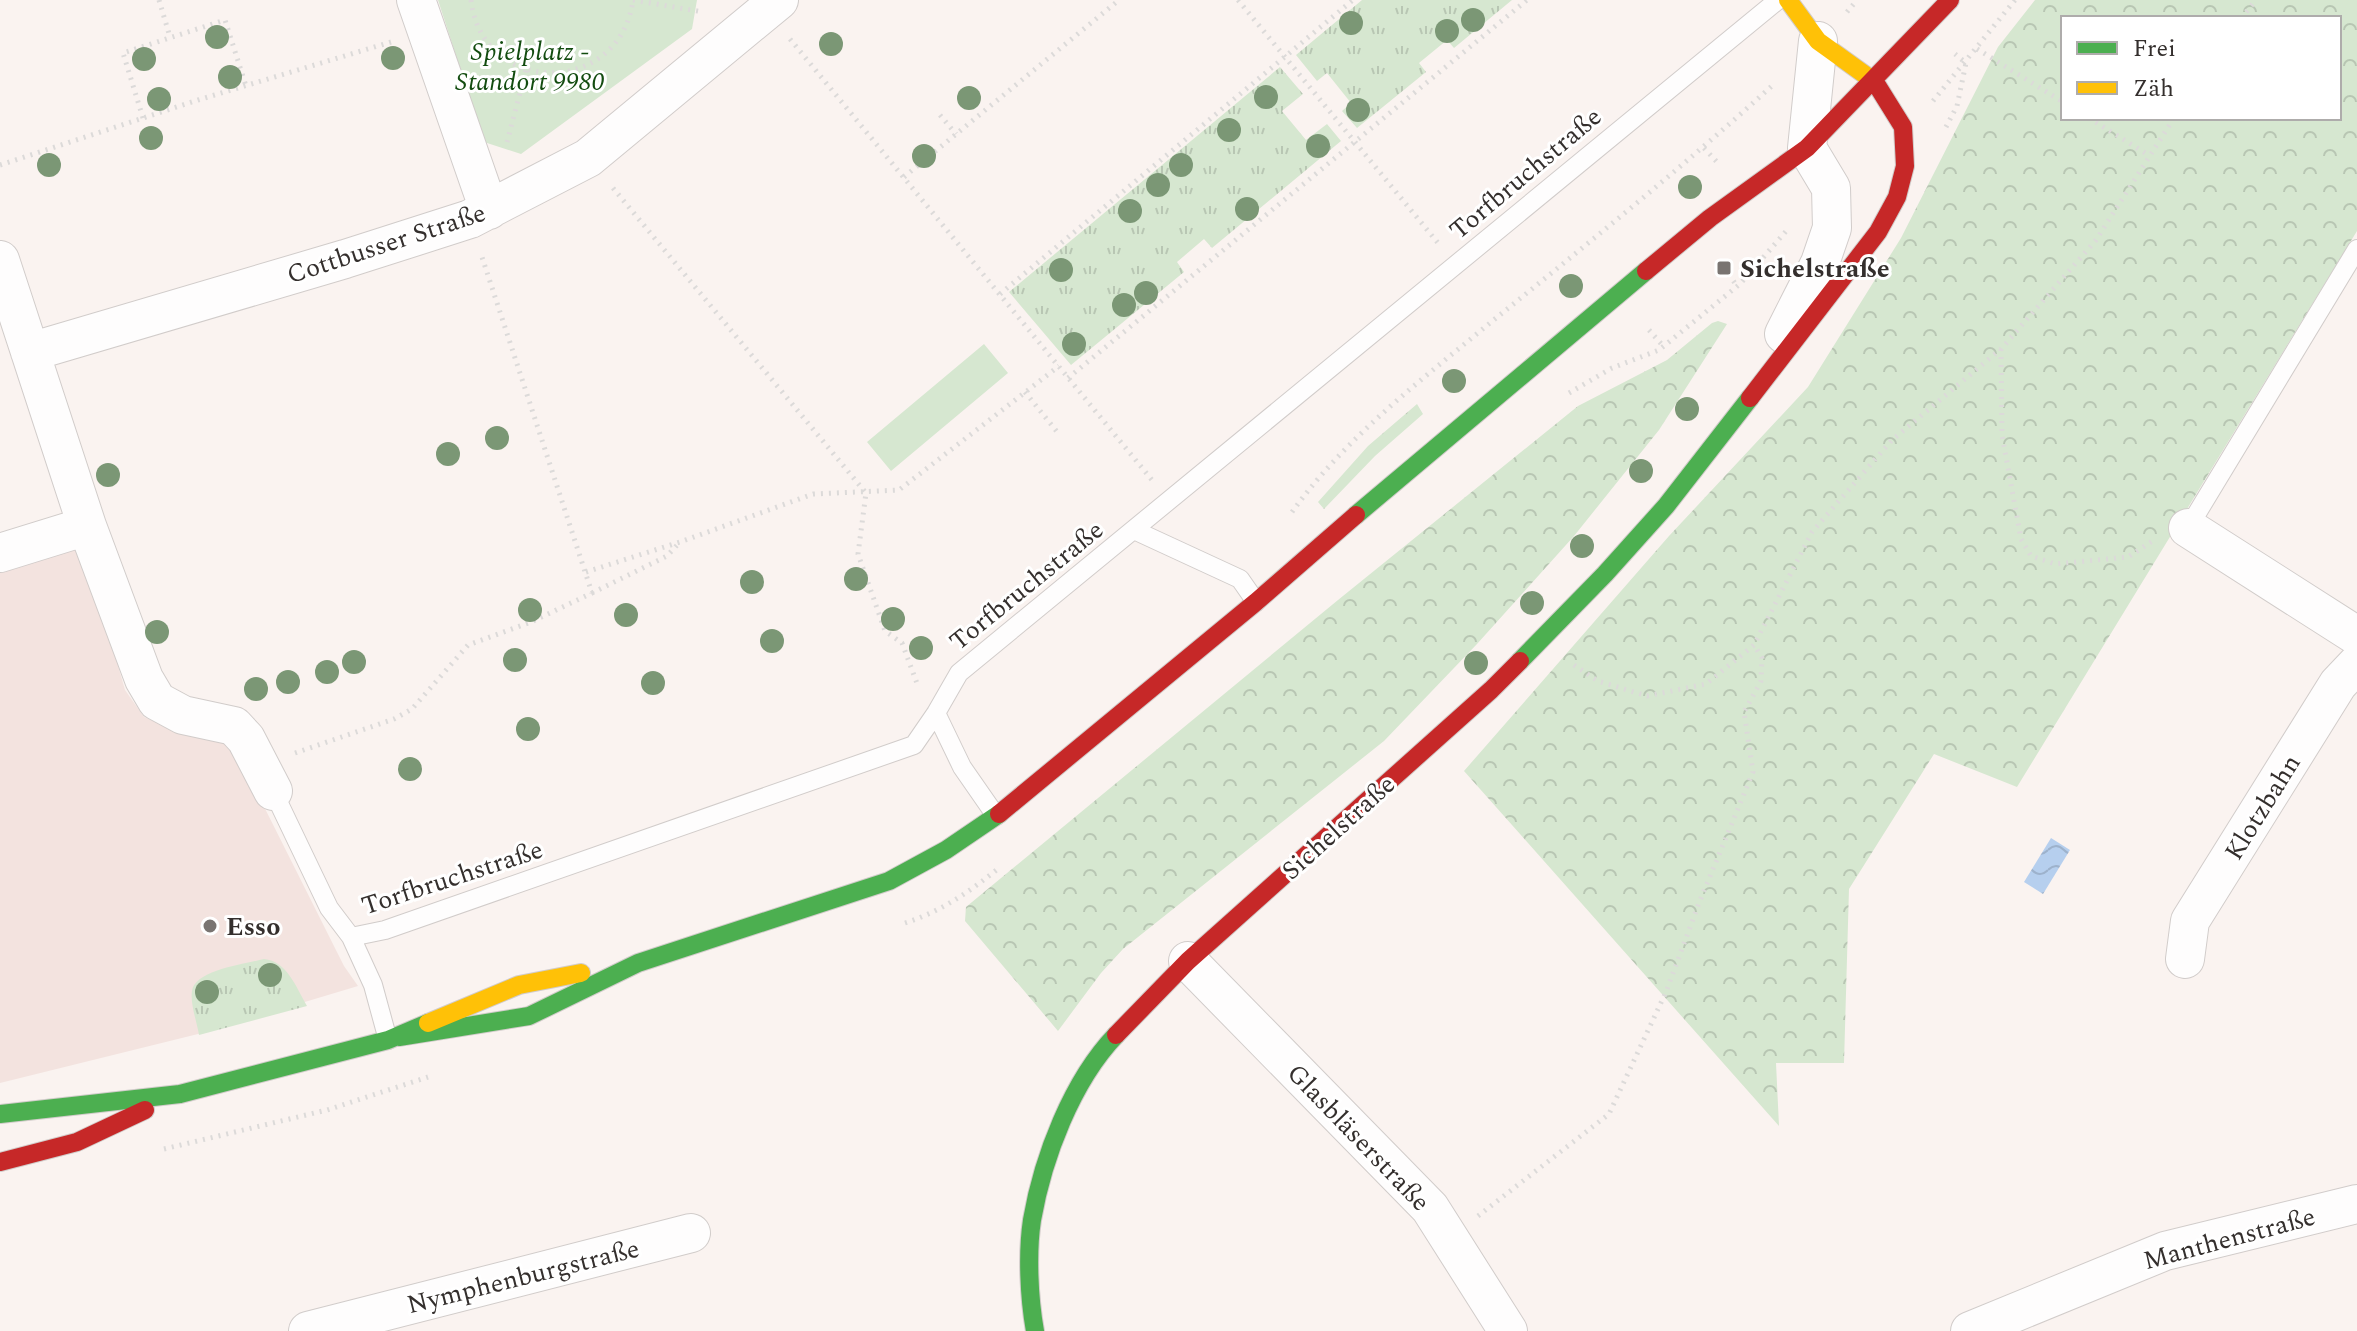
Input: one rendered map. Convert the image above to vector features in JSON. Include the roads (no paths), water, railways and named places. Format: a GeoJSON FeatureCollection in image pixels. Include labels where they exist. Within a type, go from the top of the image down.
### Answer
{"type":"FeatureCollection","features":[{"type":"Feature","properties":{"kind":"main road"},"geometry":{"type":"LineString","coordinates":[[1788,0],[1818,41],[1873,78]]}},
{"type":"Feature","properties":{"kind":"main road"},"geometry":{"type":"LineString","coordinates":[[394,1038],[519,985],[638,963],[889,881],[946,850],[996,816],[1256,602],[1448,435],[1710,218],[1807,148],[1950,0]]}},
{"type":"Feature","properties":{"kind":"main road","name":"Sichelstraße"},"geometry":{"type":"LineString","coordinates":[[1035,1331],[1030,1303],[1032,1221],[1055,1134],[1098,1054],[1188,961],[1491,690],[1605,574],[1666,506],[1878,232],[1897,197],[1905,166],[1903,127],[1873,78]]}},
{"type":"Feature","properties":{"kind":"main road"},"geometry":{"type":"LineString","coordinates":[[0,1114],[180,1094],[394,1038],[529,1016],[638,963]]}},
{"type":"Feature","properties":{"kind":"main road"},"geometry":{"type":"LineString","coordinates":[[0,1162],[77,1142],[180,1094]]}},
{"type":"Feature","properties":{"kind":"main road"},"geometry":{"type":"LineString","coordinates":[[20,1135],[77,1142]]}},
{"type":"Feature","properties":{"kind":"street","name":"Cottbusser Straße"},"geometry":{"type":"LineString","coordinates":[[30,352],[345,259],[480,214],[588,158],[759,8]]}},
{"type":"Feature","properties":{"kind":"street"},"geometry":{"type":"LineString","coordinates":[[421,16],[480,214]]}},
{"type":"Feature","properties":{"kind":"street"},"geometry":{"type":"LineString","coordinates":[[1807,148],[1818,41]]}},
{"type":"Feature","properties":{"kind":"street","name":"Sichelstraße"},"geometry":{"type":"LineString","coordinates":[[1764,377],[1820,263],[1832,228],[1831,188],[1807,148]]}},
{"type":"Feature","properties":{"kind":"street"},"geometry":{"type":"LineString","coordinates":[[0,260],[87,526],[144,679],[157,701],[183,715],[234,726],[246,739],[266,778]]}},
{"type":"Feature","properties":{"kind":"street"},"geometry":{"type":"LineString","coordinates":[[0,553],[87,526]]}},
{"type":"Feature","properties":{"kind":"street"},"geometry":{"type":"LineString","coordinates":[[2188,528],[2357,636]]}},
{"type":"Feature","properties":{"kind":"street","name":"Klotzbahn"},"geometry":{"type":"LineString","coordinates":[[2185,959],[2190,921],[2338,684],[2357,664]]}},
{"type":"Feature","properties":{"kind":"street","name":"Glasbläserstraße"},"geometry":{"type":"LineString","coordinates":[[1188,961],[1430,1208],[1508,1331]]}},
{"type":"Feature","properties":{"kind":"street","name":"Manthenstraße"},"geometry":{"type":"LineString","coordinates":[[1970,1331],[2165,1251],[2357,1204]]}},
{"type":"Feature","properties":{"kind":"street","name":"Nymphenburgstraße"},"geometry":{"type":"LineString","coordinates":[[308,1331],[691,1233]]}},
{"type":"Feature","properties":{"kind":"lane","name":"Torfbruchstraße"},"geometry":{"type":"LineString","coordinates":[[266,778],[329,908],[351,937],[385,930],[914,745],[959,673],[1778,0]]}},
{"type":"Feature","properties":{"kind":"lane"},"geometry":{"type":"LineString","coordinates":[[2188,528],[2357,249]]}},
{"type":"Feature","properties":{"kind":"lane"},"geometry":{"type":"LineString","coordinates":[[1134,530],[1240,579],[1256,602]]}},
{"type":"Feature","properties":{"kind":"lane"},"geometry":{"type":"LineString","coordinates":[[936,713],[962,767],[996,816]]}},
{"type":"Feature","properties":{"kind":"lane"},"geometry":{"type":"LineString","coordinates":[[351,937],[394,1038]]}},
{"type":"Feature","properties":{"kind":"water"},"geometry":{"type":"Polygon","coordinates":[[[2051,838],[2070,850],[2043,894],[2024,882],[2051,838]]]}},
{"type":"Feature","properties":{"kind":"place","name":"Sichelstraße"},"geometry":{"type":"Point","coordinates":[1724,268]}},
{"type":"Feature","properties":{"kind":"place","name":"Esso"},"geometry":{"type":"Point","coordinates":[210,926]}},
{"type":"Feature","properties":{"kind":"park label","name":"Spielplatz - Standort 9980"},"geometry":{"type":"Point","coordinates":[530,66]}}]}
